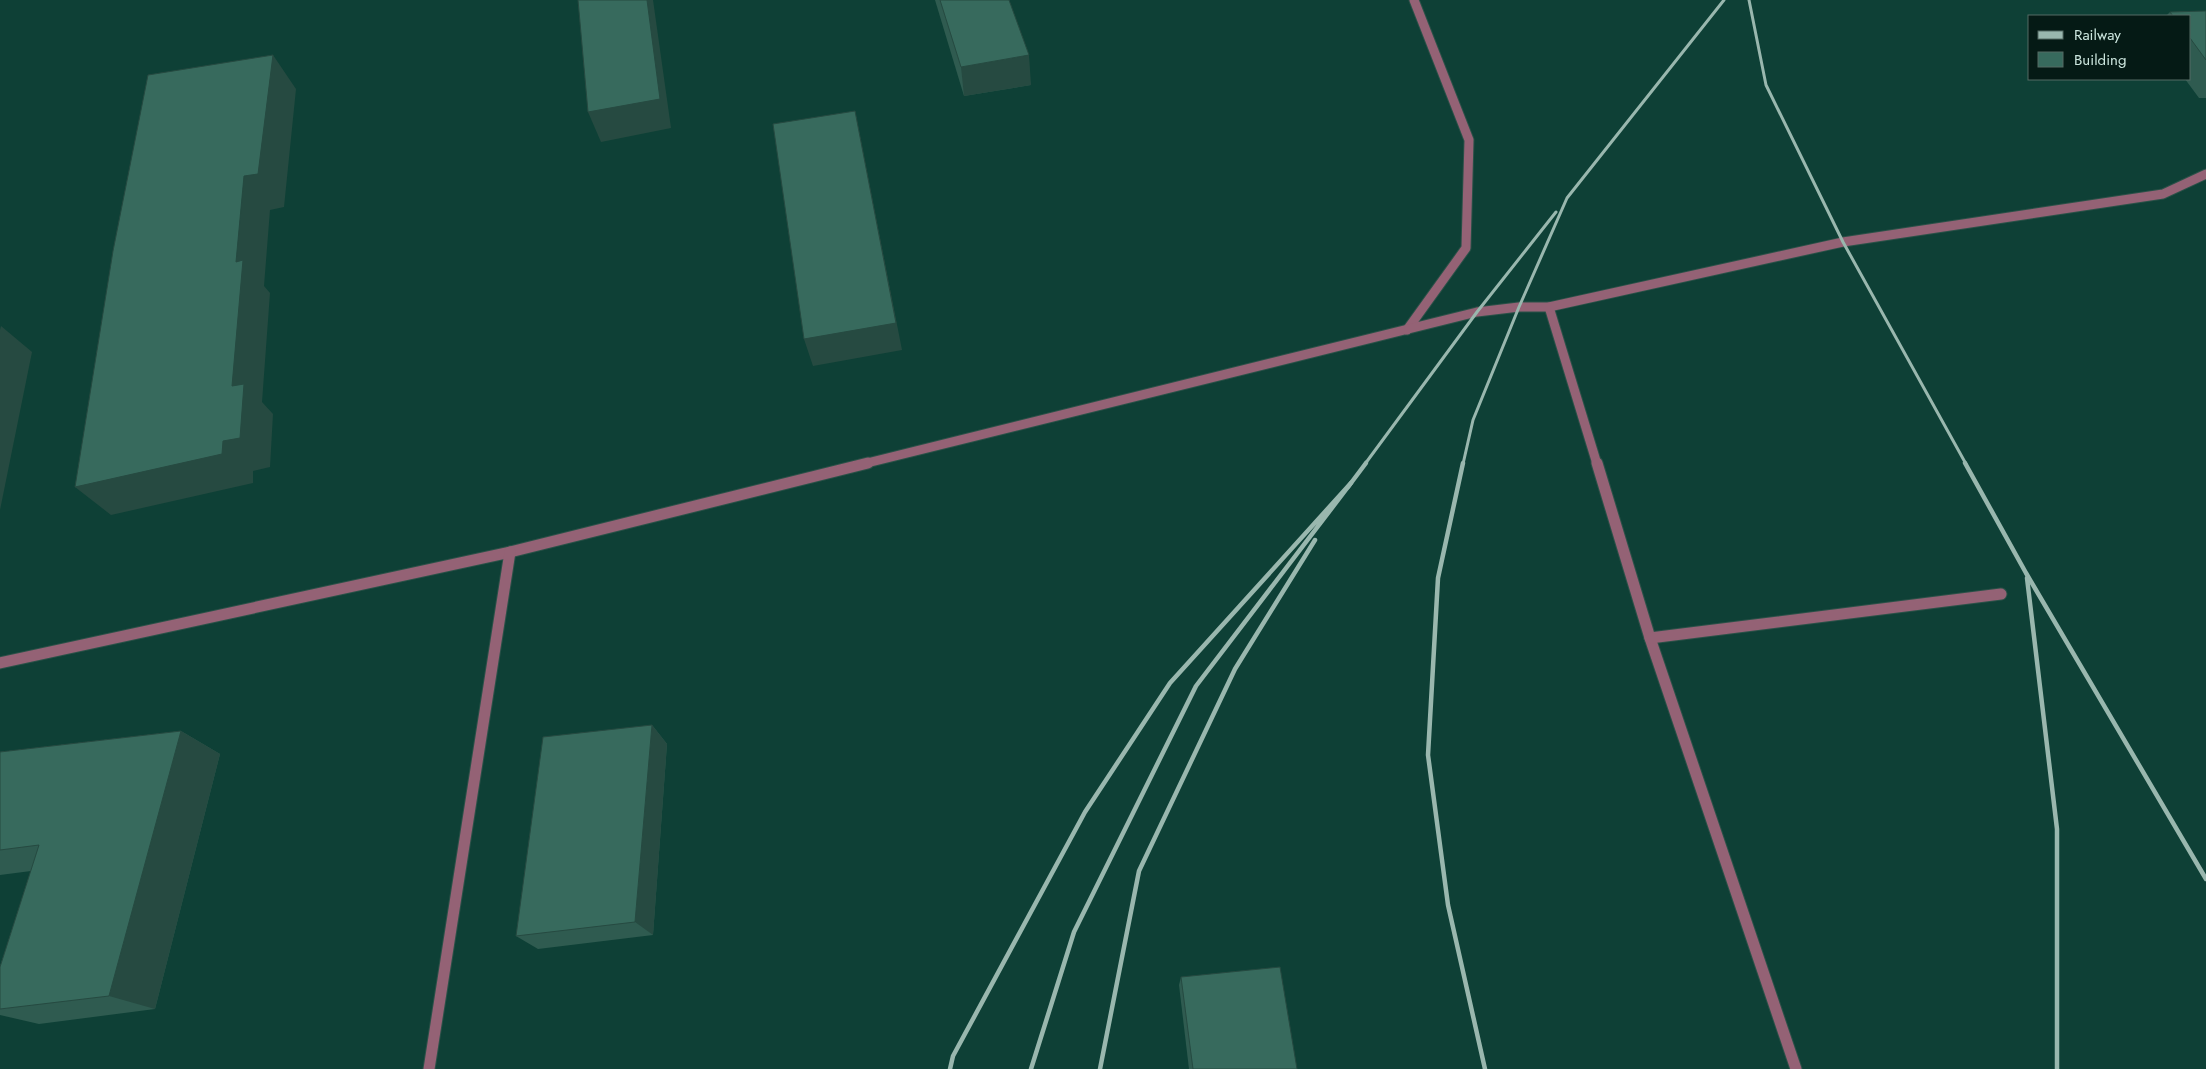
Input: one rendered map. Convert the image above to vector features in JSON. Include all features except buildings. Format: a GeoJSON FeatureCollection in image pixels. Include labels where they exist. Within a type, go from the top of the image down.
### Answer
{"type":"FeatureCollection","features":[{"type":"Feature","properties":{"kind":"lane"},"geometry":{"type":"LineString","coordinates":[[1407,330],[1466,248],[1469,140],[1414,0]]}},
{"type":"Feature","properties":{"kind":"lane"},"geometry":{"type":"LineString","coordinates":[[0,663],[510,552],[1478,312],[1519,306],[1549,307],[1843,242],[2164,194],[2206,174]]}},
{"type":"Feature","properties":{"kind":"lane"},"geometry":{"type":"LineString","coordinates":[[1549,307],[1650,638],[1796,1069]]}},
{"type":"Feature","properties":{"kind":"lane"},"geometry":{"type":"LineString","coordinates":[[430,1069],[510,552]]}},
{"type":"Feature","properties":{"kind":"lane"},"geometry":{"type":"LineString","coordinates":[[1650,638],[2001,594]]}},
{"type":"Feature","properties":{"kind":"shaded area"},"geometry":{"type":"Polygon","coordinates":[[[0,0],[2206,0],[2206,1069],[0,1069],[0,0]]]}},
{"type":"Feature","properties":{"kind":"railway"},"geometry":{"type":"LineString","coordinates":[[1463,464],[1473,420],[1519,307],[1567,198],[1724,0]]}},
{"type":"Feature","properties":{"kind":"railway"},"geometry":{"type":"LineString","coordinates":[[1749,0],[1766,85],[1843,242],[1966,464]]}},
{"type":"Feature","properties":{"kind":"railway"},"geometry":{"type":"LineString","coordinates":[[1365,464],[1477,312],[1556,212]]}},
{"type":"Feature","properties":{"kind":"railway"},"geometry":{"type":"LineString","coordinates":[[1351,483],[1366,463]]}},
{"type":"Feature","properties":{"kind":"railway"},"geometry":{"type":"LineString","coordinates":[[1463,463],[1438,578],[1428,755],[1448,905],[1485,1069]]}},
{"type":"Feature","properties":{"kind":"railway"},"geometry":{"type":"LineString","coordinates":[[1965,463],[2026,573],[2206,879]]}},
{"type":"Feature","properties":{"kind":"railway"},"geometry":{"type":"LineString","coordinates":[[950,1069],[953,1056],[1085,812],[1170,683],[1351,483]]}},
{"type":"Feature","properties":{"kind":"railway"},"geometry":{"type":"LineString","coordinates":[[1031,1069],[1074,932],[1196,686],[1351,483]]}},
{"type":"Feature","properties":{"kind":"railway"},"geometry":{"type":"LineString","coordinates":[[1348,487],[1351,483]]}},
{"type":"Feature","properties":{"kind":"railway"},"geometry":{"type":"LineString","coordinates":[[1100,1069],[1139,871],[1235,669],[1315,540]]}},
{"type":"Feature","properties":{"kind":"railway"},"geometry":{"type":"LineString","coordinates":[[2027,578],[2057,829],[2057,1069]]}}]}
